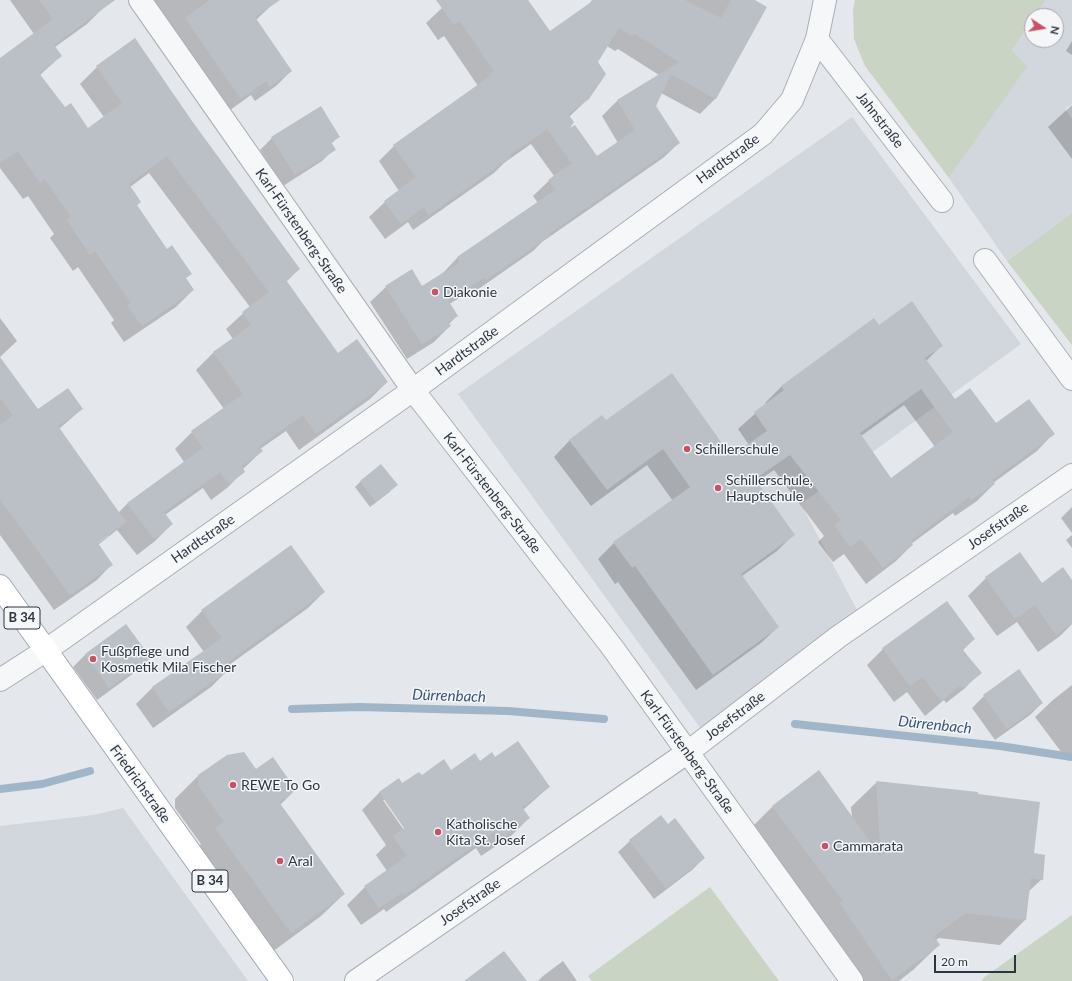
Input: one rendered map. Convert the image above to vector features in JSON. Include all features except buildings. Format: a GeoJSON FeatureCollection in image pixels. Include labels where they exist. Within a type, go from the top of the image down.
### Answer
{"type":"FeatureCollection","features":[{"type":"Feature","properties":{"kind":"main road","name":"Friedrichstraße"},"geometry":{"type":"LineString","coordinates":[[0,586],[282,981]]}},
{"type":"Feature","properties":{"kind":"street","name":"Karl-Fürstenberg-Straße"},"geometry":{"type":"LineString","coordinates":[[140,0],[413,390],[607,641],[642,692],[688,752],[852,981]]}},
{"type":"Feature","properties":{"kind":"street","name":"Hardtstraße"},"geometry":{"type":"LineString","coordinates":[[0,680],[45,651],[413,390],[763,134],[792,100],[817,39],[825,0]]}},
{"type":"Feature","properties":{"kind":"street","name":"Jahnstraße"},"geometry":{"type":"LineString","coordinates":[[817,39],[942,201]]}},
{"type":"Feature","properties":{"kind":"street"},"geometry":{"type":"LineString","coordinates":[[985,260],[1072,379]]}},
{"type":"Feature","properties":{"kind":"street","name":"Josefstraße"},"geometry":{"type":"LineString","coordinates":[[356,981],[688,752],[838,637],[1072,475]]}},
{"type":"Feature","properties":{"kind":"shaded area"},"geometry":{"type":"Polygon","coordinates":[[[1046,0],[1072,0],[1072,104],[1065,109],[1072,119],[1072,213],[1007,261],[949,178],[1026,68],[1012,50],[1024,33],[1024,48],[1064,48],[1064,8],[1040,8],[1046,0]]]}},
{"type":"Feature","properties":{"kind":"shaded area","name":"Schillerschule"},"geometry":{"type":"Polygon","coordinates":[[[852,117],[1021,344],[801,504],[858,612],[701,729],[458,394],[852,117]]]}},
{"type":"Feature","properties":{"kind":"shaded area"},"geometry":{"type":"Polygon","coordinates":[[[123,808],[248,981],[0,981],[0,826],[94,815],[123,808]]]}},
{"type":"Feature","properties":{"kind":"green space"},"geometry":{"type":"Polygon","coordinates":[[[855,0],[1046,0],[1040,8],[1024,8],[1024,33],[1012,50],[1027,67],[949,178],[865,66],[854,39],[853,11],[855,0]]]}},
{"type":"Feature","properties":{"kind":"green space"},"geometry":{"type":"Polygon","coordinates":[[[1072,213],[1072,345],[1007,261],[1072,213]]]}},
{"type":"Feature","properties":{"kind":"green space"},"geometry":{"type":"Polygon","coordinates":[[[710,887],[779,981],[592,981],[588,976],[710,887]]]}},
{"type":"Feature","properties":{"kind":"green space"},"geometry":{"type":"Polygon","coordinates":[[[1072,915],[1072,981],[982,981],[983,978],[1072,915]]]}},
{"type":"Feature","properties":{"kind":"waterway","name":"Dürrenbach"},"geometry":{"type":"LineString","coordinates":[[292,709],[359,707],[508,711],[604,719]]}},
{"type":"Feature","properties":{"kind":"waterway","name":"Dürrenbach"},"geometry":{"type":"LineString","coordinates":[[795,724],[1000,746],[1072,757]]}},
{"type":"Feature","properties":{"kind":"waterway","name":"Dürrenbach"},"geometry":{"type":"LineString","coordinates":[[0,789],[42,784],[90,771]]}},
{"type":"Feature","properties":{"kind":"place","name":"Diakonie"},"geometry":{"type":"Point","coordinates":[435,292]}},
{"type":"Feature","properties":{"kind":"place","name":"Schillerschule"},"geometry":{"type":"Point","coordinates":[687,449]}},
{"type":"Feature","properties":{"kind":"place","name":"Schillerschule, Hauptschule"},"geometry":{"type":"Point","coordinates":[718,488]}},
{"type":"Feature","properties":{"kind":"place","name":"Fußpflege und Kosmetik Mila Fischer"},"geometry":{"type":"Point","coordinates":[93,659]}},
{"type":"Feature","properties":{"kind":"place","name":"REWE To Go"},"geometry":{"type":"Point","coordinates":[233,785]}},
{"type":"Feature","properties":{"kind":"place","name":"Katholische Kita St. Josef"},"geometry":{"type":"Point","coordinates":[438,832]}},
{"type":"Feature","properties":{"kind":"place","name":"Cammarata"},"geometry":{"type":"Point","coordinates":[825,846]}},
{"type":"Feature","properties":{"kind":"place","name":"Aral"},"geometry":{"type":"Point","coordinates":[280,861]}}]}
